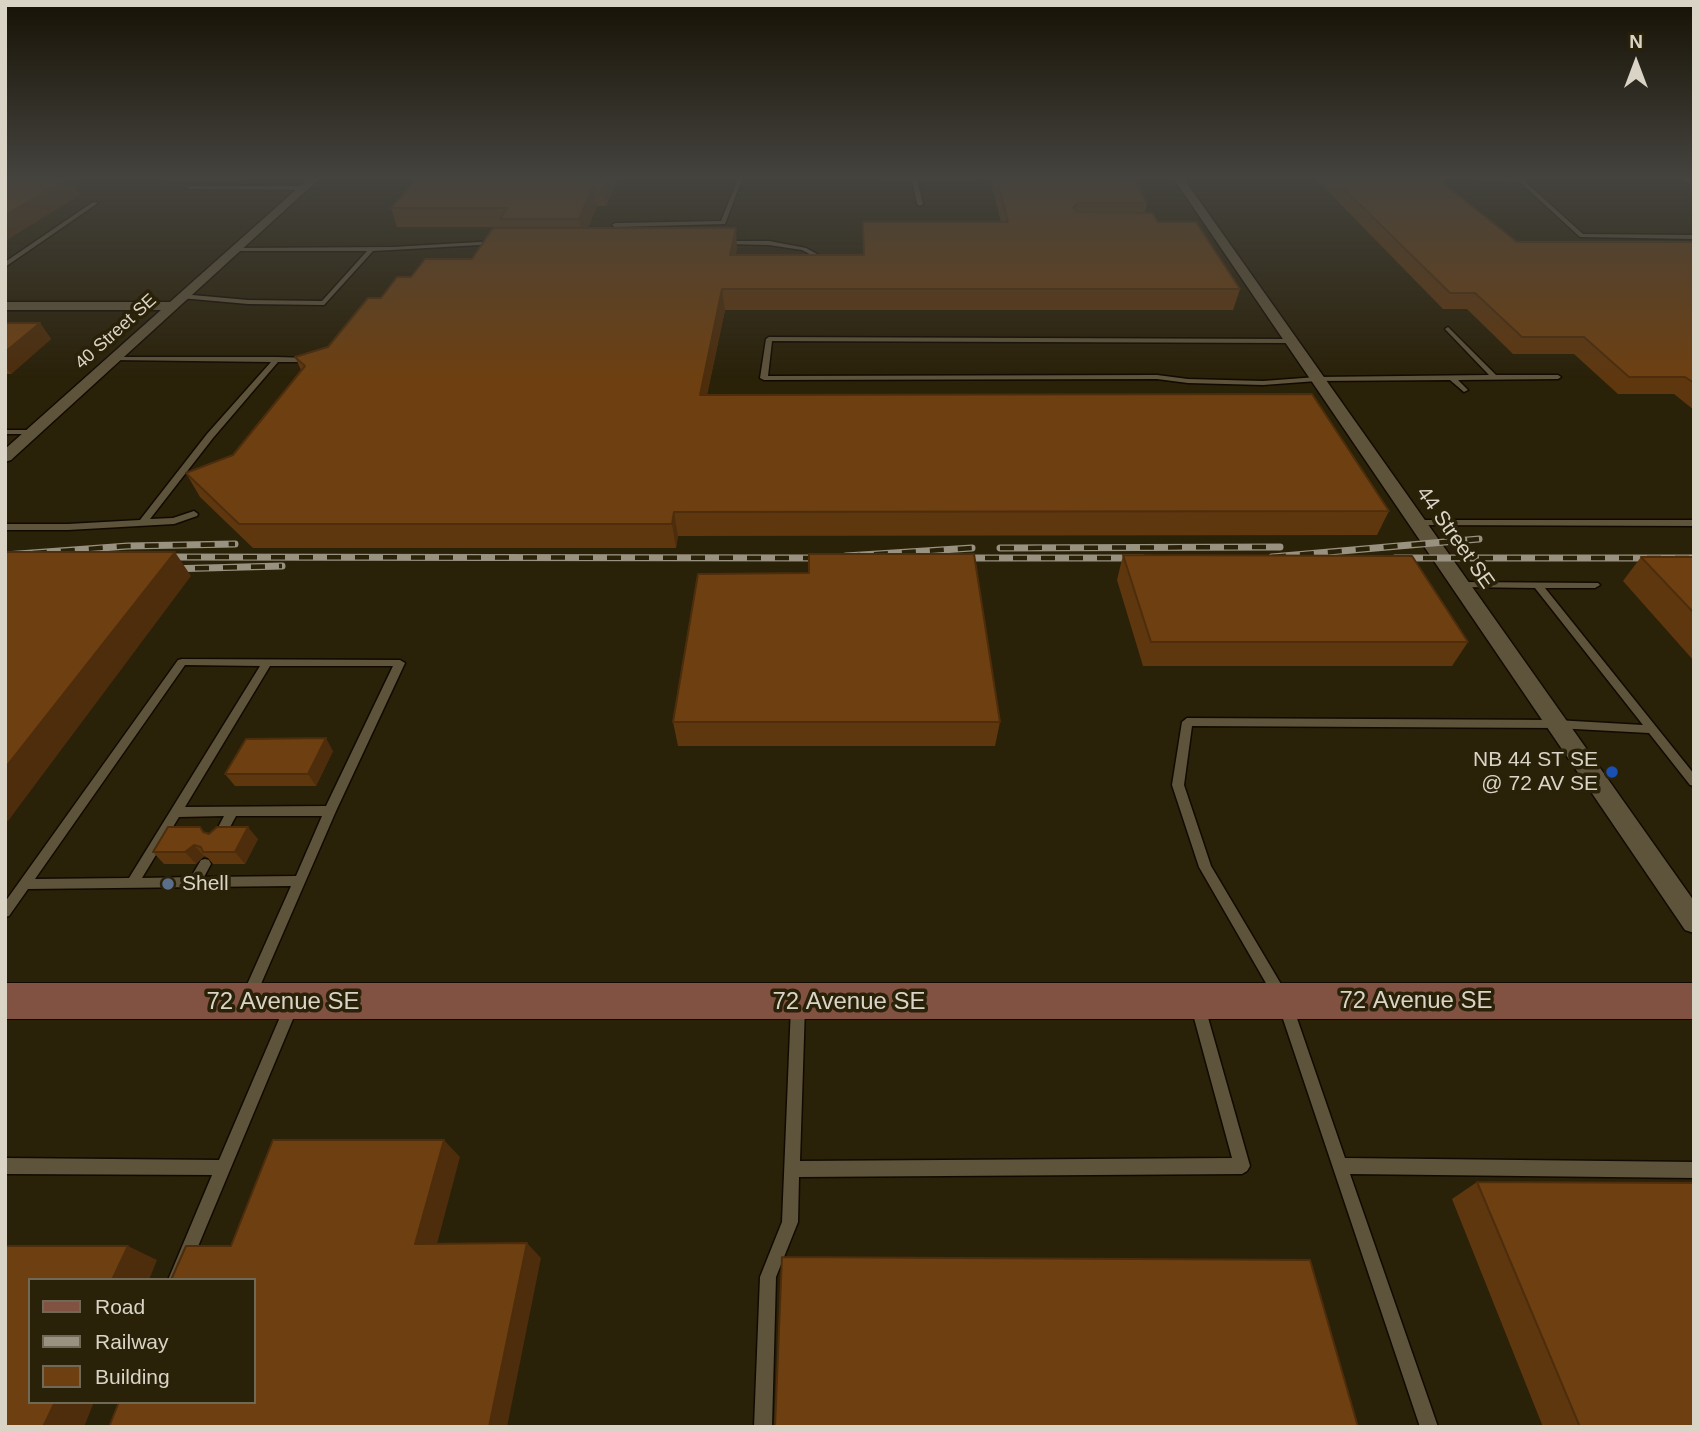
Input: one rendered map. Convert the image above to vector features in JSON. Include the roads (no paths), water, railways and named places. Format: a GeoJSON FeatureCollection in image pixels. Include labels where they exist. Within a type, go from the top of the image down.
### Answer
{"type":"FeatureCollection","features":[{"type":"Feature","properties":{"kind":"street","name":"40 Street SE"},"geometry":{"type":"LineString","coordinates":[[5,457],[239,246]]}},
{"type":"Feature","properties":{"kind":"street","name":"44 Street SE"},"geometry":{"type":"LineString","coordinates":[[1221,246],[1292,341],[1694,922]]}},
{"type":"Feature","properties":{"kind":"street"},"geometry":{"type":"LineString","coordinates":[[5,306],[176,301]]}},
{"type":"Feature","properties":{"kind":"street","name":"72 Avenue SE"},"geometry":{"type":"LineString","coordinates":[[5,1001],[1694,1001]]}},
{"type":"Feature","properties":{"kind":"lane"},"geometry":{"type":"LineString","coordinates":[[5,265],[33,246]]}},
{"type":"Feature","properties":{"kind":"lane"},"geometry":{"type":"LineString","coordinates":[[234,250],[443,246]]}},
{"type":"Feature","properties":{"kind":"lane"},"geometry":{"type":"LineString","coordinates":[[785,246],[804,249],[821,258]]}},
{"type":"Feature","properties":{"kind":"lane"},"geometry":{"type":"LineString","coordinates":[[176,301],[324,303],[372,249]]}},
{"type":"Feature","properties":{"kind":"lane"},"geometry":{"type":"LineString","coordinates":[[1448,329],[1494,377]]}},
{"type":"Feature","properties":{"kind":"lane"},"geometry":{"type":"LineString","coordinates":[[1292,341],[769,339],[764,378],[1157,377],[1188,381],[1263,383],[1317,379],[1558,377]]}},
{"type":"Feature","properties":{"kind":"lane"},"geometry":{"type":"LineString","coordinates":[[113,359],[319,360]]}},
{"type":"Feature","properties":{"kind":"lane"},"geometry":{"type":"LineString","coordinates":[[143,522],[210,436],[277,359]]}},
{"type":"Feature","properties":{"kind":"lane"},"geometry":{"type":"LineString","coordinates":[[1451,377],[1464,390]]}},
{"type":"Feature","properties":{"kind":"lane"},"geometry":{"type":"LineString","coordinates":[[5,432],[33,432]]}},
{"type":"Feature","properties":{"kind":"lane"},"geometry":{"type":"LineString","coordinates":[[5,527],[174,521],[194,514]]}},
{"type":"Feature","properties":{"kind":"lane"},"geometry":{"type":"LineString","coordinates":[[1418,523],[1694,523]]}},
{"type":"Feature","properties":{"kind":"lane"},"geometry":{"type":"LineString","coordinates":[[1461,585],[1595,585]]}},
{"type":"Feature","properties":{"kind":"lane"},"geometry":{"type":"LineString","coordinates":[[1538,585],[1694,782]]}},
{"type":"Feature","properties":{"kind":"lane"},"geometry":{"type":"LineString","coordinates":[[5,912],[182,663],[400,663],[330,811],[247,1002]]}},
{"type":"Feature","properties":{"kind":"lane"},"geometry":{"type":"LineString","coordinates":[[133,882],[267,663]]}},
{"type":"Feature","properties":{"kind":"lane"},"geometry":{"type":"LineString","coordinates":[[1429,1427],[1284,1001],[1205,867],[1178,785],[1187,722],[1556,724],[1651,729]]}},
{"type":"Feature","properties":{"kind":"lane"},"geometry":{"type":"LineString","coordinates":[[218,839],[233,811]]}},
{"type":"Feature","properties":{"kind":"lane"},"geometry":{"type":"LineString","coordinates":[[176,812],[330,811]]}},
{"type":"Feature","properties":{"kind":"lane"},"geometry":{"type":"LineString","coordinates":[[195,882],[205,864]]}},
{"type":"Feature","properties":{"kind":"lane"},"geometry":{"type":"LineString","coordinates":[[25,884],[299,881]]}},
{"type":"Feature","properties":{"kind":"lane"},"geometry":{"type":"LineString","coordinates":[[792,1169],[1242,1166],[1197,1001]]}},
{"type":"Feature","properties":{"kind":"lane"},"geometry":{"type":"LineString","coordinates":[[177,1278],[293,1002]]}},
{"type":"Feature","properties":{"kind":"lane"},"geometry":{"type":"LineString","coordinates":[[762,1427],[768,1277],[790,1222],[799,1002]]}},
{"type":"Feature","properties":{"kind":"lane"},"geometry":{"type":"LineString","coordinates":[[5,1166],[223,1168]]}},
{"type":"Feature","properties":{"kind":"lane"},"geometry":{"type":"LineString","coordinates":[[1341,1166],[1694,1170]]}},
{"type":"Feature","properties":{"kind":"railway"},"geometry":{"type":"LineString","coordinates":[[1272,557],[1479,539]]}},
{"type":"Feature","properties":{"kind":"railway"},"geometry":{"type":"LineString","coordinates":[[5,555],[128,546],[235,544]]}},
{"type":"Feature","properties":{"kind":"railway"},"geometry":{"type":"LineString","coordinates":[[1000,548],[1280,547]]}},
{"type":"Feature","properties":{"kind":"railway"},"geometry":{"type":"LineString","coordinates":[[846,556],[972,548]]}},
{"type":"Feature","properties":{"kind":"railway"},"geometry":{"type":"LineString","coordinates":[[159,557],[828,558]]}},
{"type":"Feature","properties":{"kind":"railway"},"geometry":{"type":"LineString","coordinates":[[957,558],[1143,558]]}},
{"type":"Feature","properties":{"kind":"railway"},"geometry":{"type":"LineString","coordinates":[[1395,558],[1694,558]]}},
{"type":"Feature","properties":{"kind":"railway"},"geometry":{"type":"LineString","coordinates":[[167,569],[282,566]]}},
{"type":"Feature","properties":{"kind":"place","name":"NB 44 ST SE @ 72 AV SE"},"geometry":{"type":"Point","coordinates":[1612,772]}},
{"type":"Feature","properties":{"kind":"place","name":"Shell"},"geometry":{"type":"Point","coordinates":[168,884]}}]}
